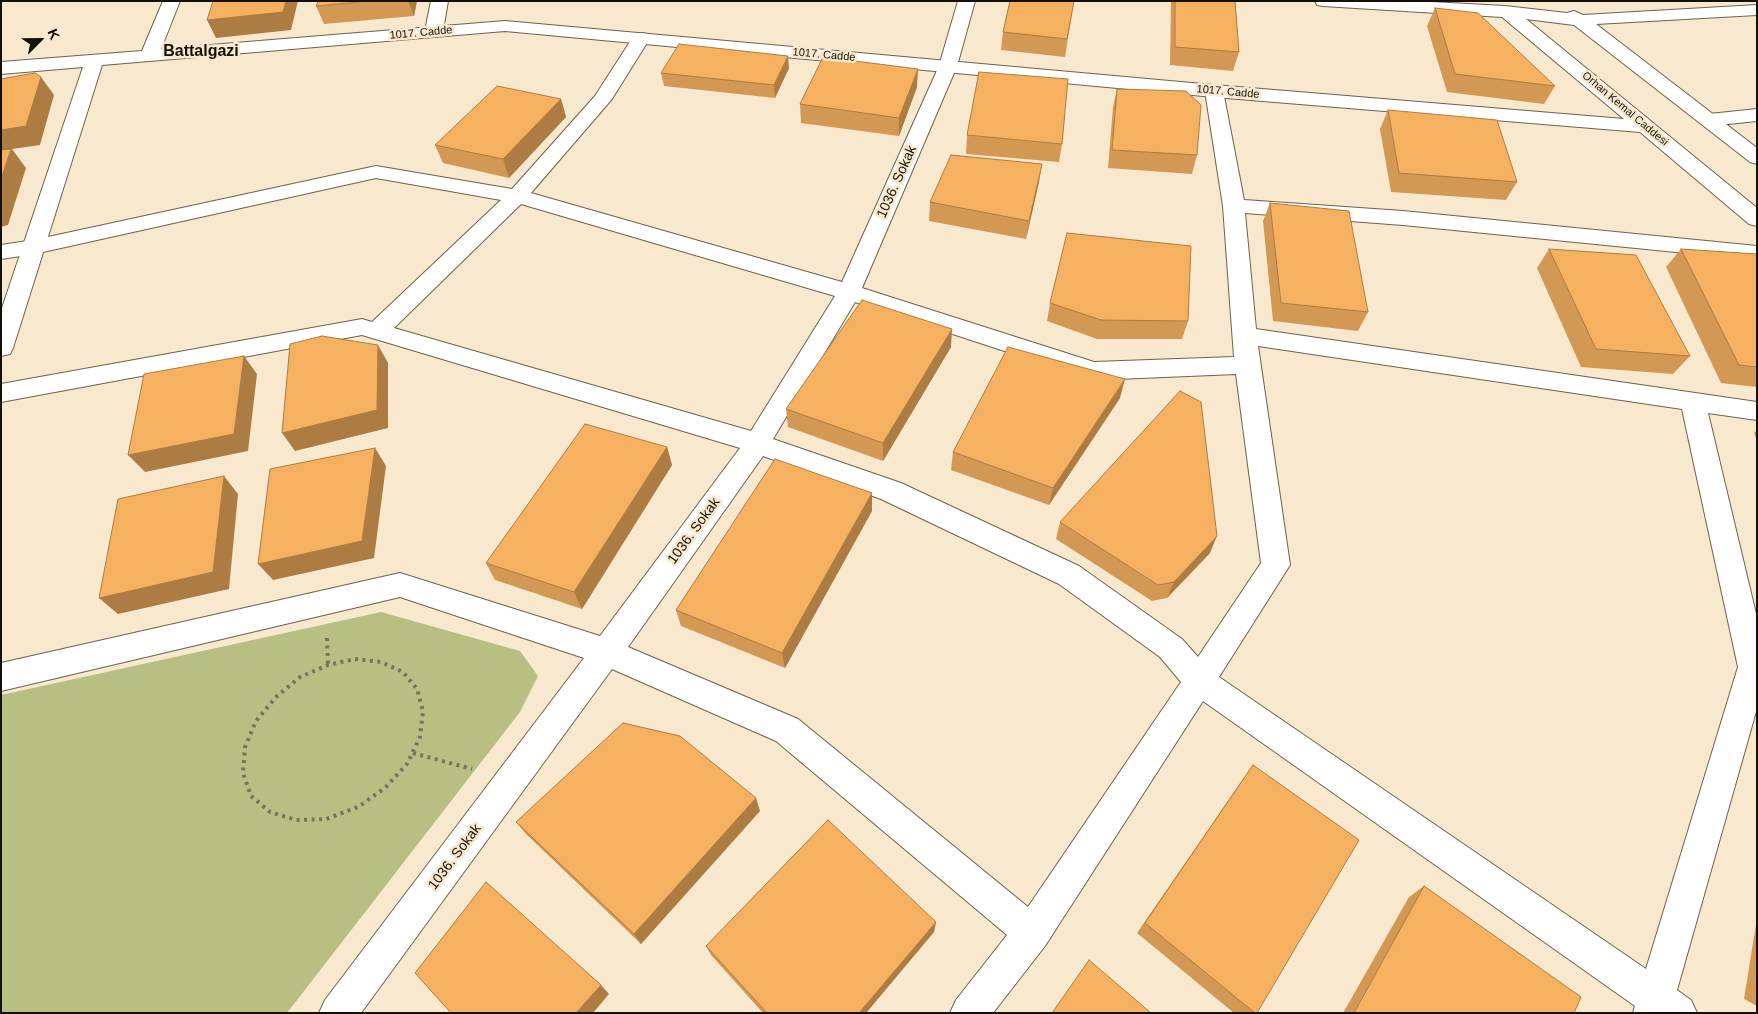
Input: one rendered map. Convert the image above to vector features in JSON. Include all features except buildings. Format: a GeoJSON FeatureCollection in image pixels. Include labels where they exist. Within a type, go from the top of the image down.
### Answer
{"type":"FeatureCollection","features":[{"type":"Feature","properties":{"kind":"street"},"geometry":{"type":"LineString","coordinates":[[149,56],[172,1]]}},
{"type":"Feature","properties":{"kind":"street"},"geometry":{"type":"LineString","coordinates":[[434,32],[440,1]]}},
{"type":"Feature","properties":{"kind":"street","name":"1036. Sokak"},"geometry":{"type":"LineString","coordinates":[[338,1013],[512,780],[757,444],[849,292],[948,66],[967,1]]}},
{"type":"Feature","properties":{"kind":"street"},"geometry":{"type":"LineString","coordinates":[[1323,1],[1499,6],[1580,20],[1757,10]]}},
{"type":"Feature","properties":{"kind":"street"},"geometry":{"type":"LineString","coordinates":[[1550,1],[1580,20],[1757,158]]}},
{"type":"Feature","properties":{"kind":"street","name":"Orhan Kemal Caddesi"},"geometry":{"type":"LineString","coordinates":[[1499,6],[1757,219]]}},
{"type":"Feature","properties":{"kind":"street","name":"1017. Cadde"},"geometry":{"type":"LineString","coordinates":[[1,68],[505,26],[1214,91],[1647,127]]}},
{"type":"Feature","properties":{"kind":"street"},"geometry":{"type":"LineString","coordinates":[[376,332],[517,196],[602,99],[641,38]]}},
{"type":"Feature","properties":{"kind":"street"},"geometry":{"type":"LineString","coordinates":[[1,348],[94,60]]}},
{"type":"Feature","properties":{"kind":"street"},"geometry":{"type":"LineString","coordinates":[[969,1013],[1032,933],[1276,565],[1247,365],[1234,206],[1214,91]]}},
{"type":"Feature","properties":{"kind":"street"},"geometry":{"type":"LineString","coordinates":[[1709,120],[1757,115]]}},
{"type":"Feature","properties":{"kind":"street"},"geometry":{"type":"LineString","coordinates":[[1,252],[34,247],[376,172],[517,196],[849,292],[1093,371],[1247,365]]}},
{"type":"Feature","properties":{"kind":"street"},"geometry":{"type":"LineString","coordinates":[[1234,206],[1403,218],[1757,253]]}},
{"type":"Feature","properties":{"kind":"street"},"geometry":{"type":"LineString","coordinates":[[1,393],[362,327],[757,444],[891,492],[1069,576],[1171,648],[1198,680],[1662,1008],[1753,667],[1693,402]]}},
{"type":"Feature","properties":{"kind":"street"},"geometry":{"type":"LineString","coordinates":[[1245,336],[1757,411]]}},
{"type":"Feature","properties":{"kind":"street"},"geometry":{"type":"LineString","coordinates":[[1,676],[400,585],[606,652],[787,730],[1032,933]]}},
{"type":"Feature","properties":{"kind":"path"},"geometry":{"type":"LineString","coordinates":[[356,660],[381,662],[403,672],[417,689],[423,711],[420,737],[413,753],[407,764],[385,788],[358,807],[326,819],[296,820],[270,812],[251,796],[243,773],[245,747],[256,721],[276,697],[300,677],[328,665],[356,660]]}},
{"type":"Feature","properties":{"kind":"path"},"geometry":{"type":"LineString","coordinates":[[413,753],[512,780]]}},
{"type":"Feature","properties":{"kind":"green space"},"geometry":{"type":"Polygon","coordinates":[[[381,612],[520,651],[538,676],[520,712],[287,1013],[1,1013],[1,695],[381,612]]]}},
{"type":"Feature","properties":{"kind":"district","name":"Battalgazi"},"geometry":{"type":"Point","coordinates":[201,52]}}]}
